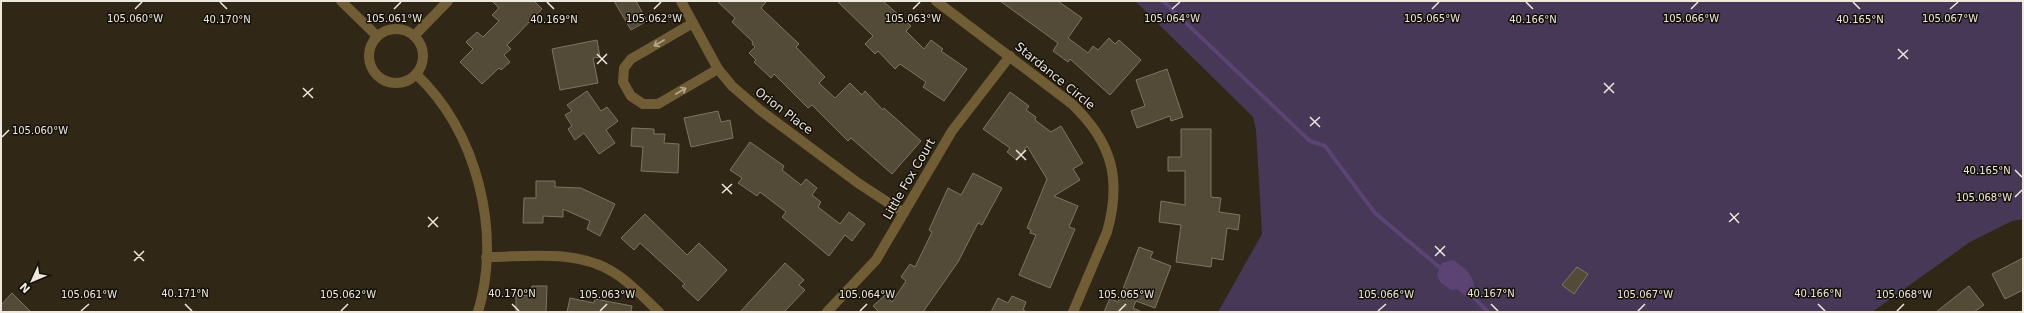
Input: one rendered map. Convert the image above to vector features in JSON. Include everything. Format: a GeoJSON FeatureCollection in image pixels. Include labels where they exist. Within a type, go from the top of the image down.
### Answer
{"type":"FeatureCollection","features":[{"type":"Feature","properties":{"kind":"street"},"geometry":{"type":"LineString","coordinates":[[341,1],[377,36]]}},
{"type":"Feature","properties":{"kind":"street"},"geometry":{"type":"LineString","coordinates":[[414,36],[448,1]]}},
{"type":"Feature","properties":{"kind":"street","name":"Orion Place"},"geometry":{"type":"LineString","coordinates":[[681,1],[718,69],[732,86],[755,106],[858,183],[904,213]]}},
{"type":"Feature","properties":{"kind":"street","name":"Stardance Circle"},"geometry":{"type":"LineString","coordinates":[[936,1],[1072,104],[1088,120],[1101,137],[1112,167],[1114,194],[1107,232],[1073,312]]}},
{"type":"Feature","properties":{"kind":"street"},"geometry":{"type":"LineString","coordinates":[[693,23],[628,61],[623,75],[627,91],[639,102],[650,105],[658,104],[718,69]]}},
{"type":"Feature","properties":{"kind":"street"},"geometry":{"type":"LineString","coordinates":[[395,29],[407,32],[414,36],[418,41],[422,54],[422,61],[416,74],[403,82],[395,83],[380,78],[370,66],[369,58],[371,46],[377,36],[395,29]]}},
{"type":"Feature","properties":{"kind":"street","name":"Little Fox Court"},"geometry":{"type":"LineString","coordinates":[[827,312],[868,270],[882,250],[952,131],[1010,56]]}},
{"type":"Feature","properties":{"kind":"street"},"geometry":{"type":"LineString","coordinates":[[416,74],[432,91],[452,119],[471,160],[483,204],[486,257],[485,280],[478,312]]}},
{"type":"Feature","properties":{"kind":"street"},"geometry":{"type":"LineString","coordinates":[[486,257],[557,257],[592,262],[618,275],[659,312]]}},
{"type":"Feature","properties":{"kind":"shaded area"},"geometry":{"type":"Polygon","coordinates":[[[1135,1],[2023,1],[2023,219],[2012,221],[1970,242],[1872,312],[1218,312],[1262,234],[1256,130],[1253,117],[1135,1]]]}},
{"type":"Feature","properties":{"kind":"shaded area"},"geometry":{"type":"Polygon","coordinates":[[[1453,260],[1468,272],[1473,281],[1474,291],[1467,297],[1457,289],[1451,290],[1441,283],[1437,275],[1442,263],[1453,260]]]}},
{"type":"Feature","properties":{"kind":"building"},"geometry":{"type":"Polygon","coordinates":[[[492,1],[534,1],[542,9],[507,45],[511,49],[504,55],[510,62],[501,70],[499,68],[482,84],[460,62],[473,49],[466,42],[477,32],[483,37],[499,21],[492,15],[499,8],[492,1]]]}},
{"type":"Feature","properties":{"kind":"building"},"geometry":{"type":"Polygon","coordinates":[[[614,1],[636,1],[647,21],[631,30],[614,1]]]}},
{"type":"Feature","properties":{"kind":"building"},"geometry":{"type":"Polygon","coordinates":[[[717,1],[767,1],[761,8],[799,44],[796,47],[825,77],[819,83],[835,98],[850,83],[862,95],[865,91],[883,110],[884,108],[921,141],[892,174],[851,138],[848,141],[812,105],[808,108],[774,74],[771,78],[754,62],[756,60],[749,53],[755,47],[752,44],[753,42],[732,22],[735,18],[717,1]]]}},
{"type":"Feature","properties":{"kind":"building"},"geometry":{"type":"Polygon","coordinates":[[[837,1],[883,1],[911,26],[906,31],[924,49],[931,40],[943,49],[941,51],[967,69],[944,101],[923,87],[926,82],[900,64],[895,69],[878,51],[875,54],[865,44],[873,36],[837,1]]]}},
{"type":"Feature","properties":{"kind":"building"},"geometry":{"type":"Polygon","coordinates":[[[1000,1],[1058,1],[1082,18],[1068,38],[1088,53],[1093,46],[1098,50],[1109,38],[1115,44],[1119,40],[1141,60],[1110,95],[1070,59],[1068,62],[1053,51],[1058,43],[1000,1]]]}},
{"type":"Feature","properties":{"kind":"building"},"geometry":{"type":"Polygon","coordinates":[[[597,40],[600,57],[593,58],[598,83],[560,90],[552,49],[597,40]]]}},
{"type":"Feature","properties":{"kind":"building"},"geometry":{"type":"Polygon","coordinates":[[[1167,69],[1183,117],[1171,121],[1170,116],[1137,128],[1131,111],[1145,106],[1136,80],[1167,69]]]}},
{"type":"Feature","properties":{"kind":"building"},"geometry":{"type":"Polygon","coordinates":[[[587,91],[601,111],[607,107],[618,121],[606,130],[615,143],[599,154],[584,133],[575,140],[568,129],[572,126],[565,115],[572,111],[567,105],[587,91]]]}},
{"type":"Feature","properties":{"kind":"building"},"geometry":{"type":"Polygon","coordinates":[[[1010,92],[1029,106],[1026,110],[1036,117],[1035,120],[1051,132],[1061,126],[1083,163],[1073,169],[1080,180],[1054,196],[1078,206],[1069,227],[1075,229],[1050,288],[1019,275],[1036,235],[1030,233],[1031,230],[1027,228],[1047,179],[1027,146],[1017,160],[1007,152],[1010,148],[983,129],[1010,92]]]}},
{"type":"Feature","properties":{"kind":"building"},"geometry":{"type":"Polygon","coordinates":[[[718,111],[721,122],[730,120],[733,138],[691,147],[684,118],[718,111]]]}},
{"type":"Feature","properties":{"kind":"building"},"geometry":{"type":"Polygon","coordinates":[[[632,128],[654,129],[654,134],[665,134],[664,143],[679,144],[678,173],[641,171],[643,147],[631,146],[632,128]]]}},
{"type":"Feature","properties":{"kind":"building"},"geometry":{"type":"Polygon","coordinates":[[[1181,129],[1211,129],[1211,197],[1221,198],[1219,212],[1240,215],[1238,230],[1227,228],[1223,260],[1212,258],[1211,267],[1176,262],[1181,225],[1159,222],[1161,201],[1185,205],[1185,171],[1168,171],[1168,157],[1181,157],[1181,129]]]}},
{"type":"Feature","properties":{"kind":"building"},"geometry":{"type":"Polygon","coordinates":[[[750,142],[784,166],[782,170],[801,185],[806,179],[817,188],[812,195],[821,202],[818,207],[840,224],[849,212],[865,224],[852,241],[845,235],[829,256],[782,217],[786,212],[760,192],[757,196],[738,183],[742,178],[730,170],[750,142]]]}},
{"type":"Feature","properties":{"kind":"building"},"geometry":{"type":"Polygon","coordinates":[[[973,173],[1002,188],[982,225],[978,223],[958,262],[923,312],[879,312],[873,306],[885,295],[892,302],[906,281],[901,277],[910,264],[915,267],[932,232],[929,230],[948,188],[961,195],[973,173]]]}},
{"type":"Feature","properties":{"kind":"building"},"geometry":{"type":"Polygon","coordinates":[[[536,181],[555,181],[555,187],[581,188],[615,204],[600,236],[587,229],[590,221],[563,209],[563,217],[543,216],[543,223],[523,223],[524,198],[536,198],[536,181]]]}},
{"type":"Feature","properties":{"kind":"building"},"geometry":{"type":"Polygon","coordinates":[[[645,214],[687,255],[699,243],[727,270],[698,301],[682,286],[685,284],[640,243],[634,250],[621,238],[645,214]]]}},
{"type":"Feature","properties":{"kind":"building"},"geometry":{"type":"Polygon","coordinates":[[[1139,247],[1153,252],[1150,258],[1171,266],[1155,308],[1136,301],[1133,308],[1142,312],[1104,312],[1110,298],[1118,302],[1139,247]]]}},
{"type":"Feature","properties":{"kind":"building"},"geometry":{"type":"Polygon","coordinates":[[[2023,258],[2023,290],[2005,299],[1992,274],[2023,258]]]}},
{"type":"Feature","properties":{"kind":"building"},"geometry":{"type":"Polygon","coordinates":[[[785,263],[804,280],[799,285],[805,290],[784,312],[740,312],[785,263]]]}},
{"type":"Feature","properties":{"kind":"building"},"geometry":{"type":"Polygon","coordinates":[[[1577,267],[1588,274],[1574,294],[1562,285],[1577,267]]]}},
{"type":"Feature","properties":{"kind":"building"},"geometry":{"type":"Polygon","coordinates":[[[532,286],[547,286],[546,312],[516,312],[516,295],[531,296],[532,286]]]}},
{"type":"Feature","properties":{"kind":"building"},"geometry":{"type":"Polygon","coordinates":[[[1969,286],[1984,305],[1974,312],[1936,312],[1969,286]]]}},
{"type":"Feature","properties":{"kind":"building"},"geometry":{"type":"Polygon","coordinates":[[[12,293],[31,312],[1,312],[1,305],[12,293]]]}},
{"type":"Feature","properties":{"kind":"building"},"geometry":{"type":"Polygon","coordinates":[[[1012,296],[1026,302],[1023,310],[1027,312],[991,312],[998,298],[1008,303],[1012,296]]]}},
{"type":"Feature","properties":{"kind":"building"},"geometry":{"type":"Polygon","coordinates":[[[570,298],[594,303],[595,299],[632,306],[631,312],[567,312],[570,298]]]}},
{"type":"Feature","properties":{"kind":"waterway"},"geometry":{"type":"LineString","coordinates":[[1163,1],[1310,141],[1325,146],[1375,213],[1444,271]]}},
{"type":"Feature","properties":{"kind":"waterway"},"geometry":{"type":"LineString","coordinates":[[1467,291],[1488,312]]}}]}
